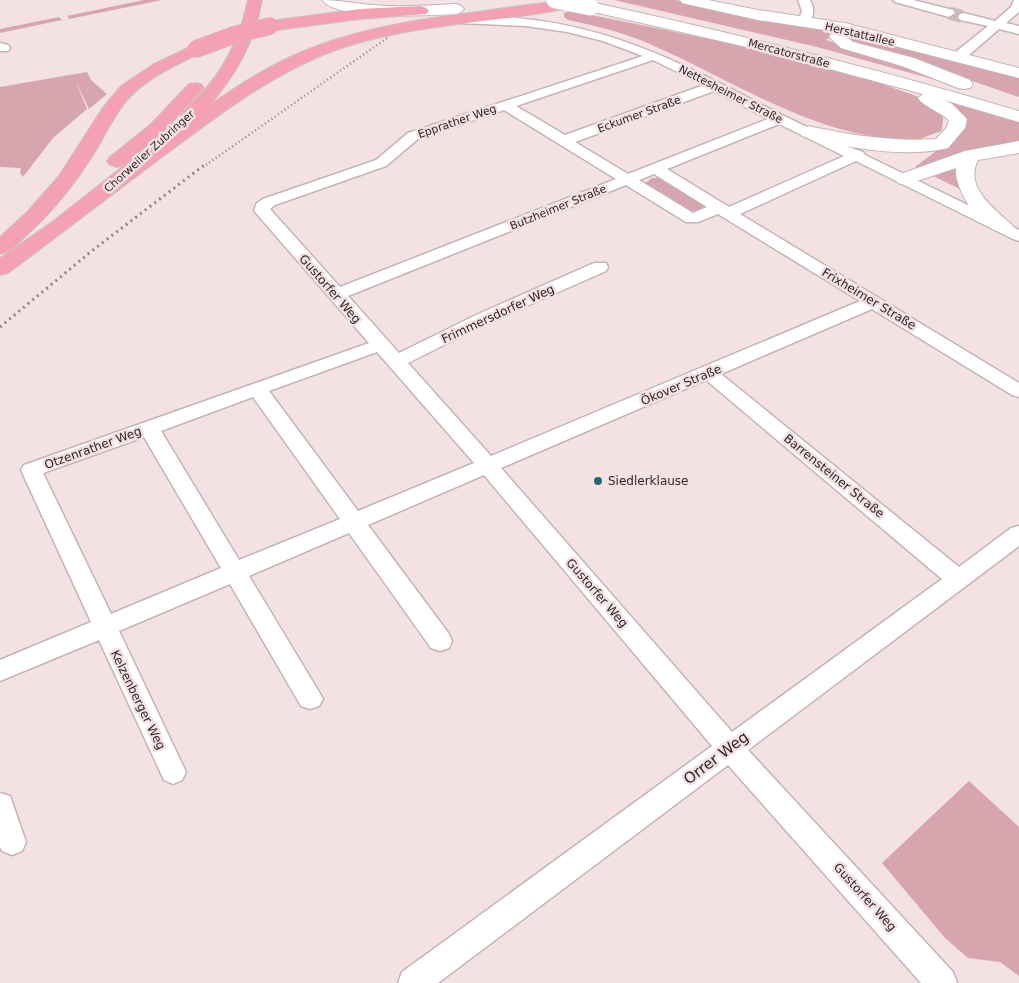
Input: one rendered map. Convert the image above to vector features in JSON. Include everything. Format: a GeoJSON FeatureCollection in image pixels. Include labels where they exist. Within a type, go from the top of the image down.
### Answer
{"type":"FeatureCollection","features":[{"type":"Feature","properties":{"kind":"highway","name":"Chorweiler Zubringer"},"geometry":{"type":"LineString","coordinates":[[0,268],[128,173],[174,133],[223,79],[236,60],[252,20],[255,0]]}},
{"type":"Feature","properties":{"kind":"highway"},"geometry":{"type":"LineString","coordinates":[[128,173],[249,87],[299,58],[333,45],[366,36],[424,24],[555,2]]}},
{"type":"Feature","properties":{"kind":"highway"},"geometry":{"type":"LineString","coordinates":[[0,248],[33,220],[57,192],[84,154],[114,104],[127,90],[159,67],[196,49],[234,35],[270,26],[360,14],[555,2],[595,2]]}},
{"type":"Feature","properties":{"kind":"highway","name":"Chorweiler Zubringer"},"geometry":{"type":"LineString","coordinates":[[0,248],[118,161],[177,108],[203,79],[216,59],[226,42],[235,14]]}},
{"type":"Feature","properties":{"kind":"main road"},"geometry":{"type":"LineString","coordinates":[[330,0],[341,6],[362,9],[456,9]]}},
{"type":"Feature","properties":{"kind":"main road","name":"Herstattallee"},"geometry":{"type":"LineString","coordinates":[[693,1],[758,15],[844,28],[1019,74]]}},
{"type":"Feature","properties":{"kind":"main road","name":"Mercatorstraße"},"geometry":{"type":"LineString","coordinates":[[595,2],[890,79],[1019,117]]}},
{"type":"Feature","properties":{"kind":"main road","name":"Mercatorstraße"},"geometry":{"type":"LineString","coordinates":[[595,2],[770,38],[1019,107]]}},
{"type":"Feature","properties":{"kind":"main road"},"geometry":{"type":"LineString","coordinates":[[844,28],[836,37],[847,45],[908,62],[1019,107]]}},
{"type":"Feature","properties":{"kind":"main road"},"geometry":{"type":"LineString","coordinates":[[776,49],[896,86],[946,108],[958,119],[956,128],[940,144],[909,167],[905,179]]}},
{"type":"Feature","properties":{"kind":"main road"},"geometry":{"type":"LineString","coordinates":[[808,132],[888,146],[940,144]]}},
{"type":"Feature","properties":{"kind":"main road"},"geometry":{"type":"LineString","coordinates":[[905,179],[924,174],[972,155],[1000,148],[1019,147]]}},
{"type":"Feature","properties":{"kind":"main road"},"geometry":{"type":"LineString","coordinates":[[972,155],[965,168],[967,186],[982,208],[1012,232]]}},
{"type":"Feature","properties":{"kind":"street"},"geometry":{"type":"LineString","coordinates":[[804,0],[808,4],[808,14],[804,22]]}},
{"type":"Feature","properties":{"kind":"street"},"geometry":{"type":"LineString","coordinates":[[899,0],[950,13]]}},
{"type":"Feature","properties":{"kind":"street"},"geometry":{"type":"LineString","coordinates":[[957,58],[1016,10],[1019,1]]}},
{"type":"Feature","properties":{"kind":"street"},"geometry":{"type":"LineString","coordinates":[[555,2],[551,18],[560,24],[583,31]]}},
{"type":"Feature","properties":{"kind":"street"},"geometry":{"type":"LineString","coordinates":[[964,16],[1019,30]]}},
{"type":"Feature","properties":{"kind":"street","name":"Nettesheimer Straße"},"geometry":{"type":"LineString","coordinates":[[424,24],[461,20],[510,20],[583,31],[628,45],[858,155],[1012,232]]}},
{"type":"Feature","properties":{"kind":"street","name":"Epprather Weg"},"geometry":{"type":"LineString","coordinates":[[269,202],[381,163],[413,136],[654,56]]}},
{"type":"Feature","properties":{"kind":"street","name":"Eckumer Straße"},"geometry":{"type":"LineString","coordinates":[[564,141],[714,86]]}},
{"type":"Feature","properties":{"kind":"street"},"geometry":{"type":"LineString","coordinates":[[505,105],[692,219],[724,210],[858,155]]}},
{"type":"Feature","properties":{"kind":"street","name":"Butzheimer Straße"},"geometry":{"type":"LineString","coordinates":[[336,294],[780,119]]}},
{"type":"Feature","properties":{"kind":"street","name":"Frixheimer Straße"},"geometry":{"type":"LineString","coordinates":[[656,169],[1019,391]]}},
{"type":"Feature","properties":{"kind":"street","name":"Gustorfer Weg"},"geometry":{"type":"LineString","coordinates":[[269,202],[263,206],[262,210],[488,466],[730,748],[942,983]]}},
{"type":"Feature","properties":{"kind":"street","name":"Frimmersdorfer Weg"},"geometry":{"type":"LineString","coordinates":[[396,362],[482,319],[600,267]]}},
{"type":"Feature","properties":{"kind":"street","name":"Ökover Straße"},"geometry":{"type":"LineString","coordinates":[[488,466],[874,302]]}},
{"type":"Feature","properties":{"kind":"street","name":"Otzenrather Weg"},"geometry":{"type":"LineString","coordinates":[[66,546],[31,470],[380,345]]}},
{"type":"Feature","properties":{"kind":"street","name":"Barrensteiner Straße"},"geometry":{"type":"LineString","coordinates":[[709,373],[958,579]]}},
{"type":"Feature","properties":{"kind":"street"},"geometry":{"type":"LineString","coordinates":[[258,390],[440,641]]}},
{"type":"Feature","properties":{"kind":"street","name":"Otzenrather Weg"},"geometry":{"type":"LineString","coordinates":[[149,428],[236,572]]}},
{"type":"Feature","properties":{"kind":"street"},"geometry":{"type":"LineString","coordinates":[[0,671],[488,466]]}},
{"type":"Feature","properties":{"kind":"street","name":"Orrer Weg"},"geometry":{"type":"LineString","coordinates":[[414,983],[1019,534]]}},
{"type":"Feature","properties":{"kind":"street","name":"Kelzenberger Weg"},"geometry":{"type":"LineString","coordinates":[[66,546],[173,772]]}},
{"type":"Feature","properties":{"kind":"street"},"geometry":{"type":"LineString","coordinates":[[236,572],[310,698]]}},
{"type":"Feature","properties":{"kind":"street"},"geometry":{"type":"LineString","coordinates":[[0,805],[12,842]]}},
{"type":"Feature","properties":{"kind":"shaded area"},"geometry":{"type":"Polygon","coordinates":[[[144,0],[162,0],[69,19],[67,16],[144,0]]]}},
{"type":"Feature","properties":{"kind":"shaded area"},"geometry":{"type":"Polygon","coordinates":[[[614,0],[675,0],[833,31],[833,34],[826,40],[972,90],[817,47],[614,0]]]}},
{"type":"Feature","properties":{"kind":"shaded area"},"geometry":{"type":"Polygon","coordinates":[[[572,11],[772,53],[891,87],[935,105],[943,117],[941,131],[917,140],[871,140],[870,136],[813,120],[786,109],[642,41],[611,30],[568,20],[564,17],[564,13],[572,11]]]}},
{"type":"Feature","properties":{"kind":"shaded area"},"geometry":{"type":"Polygon","coordinates":[[[59,17],[62,20],[0,33],[0,29],[59,17]]]}},
{"type":"Feature","properties":{"kind":"shaded area"},"geometry":{"type":"Polygon","coordinates":[[[850,33],[1019,78],[1019,97],[917,62],[843,40],[842,38],[850,33]]]}},
{"type":"Feature","properties":{"kind":"shaded area"},"geometry":{"type":"Polygon","coordinates":[[[87,72],[91,80],[107,94],[89,109],[75,80],[87,109],[53,138],[23,177],[20,173],[21,168],[0,167],[0,87],[87,72]]]}},
{"type":"Feature","properties":{"kind":"shaded area"},"geometry":{"type":"Polygon","coordinates":[[[917,89],[1019,120],[1019,143],[985,147],[922,170],[915,167],[955,137],[960,118],[917,89]]]}},
{"type":"Feature","properties":{"kind":"shaded area"},"geometry":{"type":"Polygon","coordinates":[[[958,165],[955,175],[960,189],[931,175],[958,165]]]}},
{"type":"Feature","properties":{"kind":"shaded area"},"geometry":{"type":"Polygon","coordinates":[[[652,178],[661,178],[706,205],[705,207],[691,211],[674,204],[644,184],[652,178]]]}},
{"type":"Feature","properties":{"kind":"shaded area"},"geometry":{"type":"Polygon","coordinates":[[[969,781],[1019,827],[1019,976],[1000,962],[968,958],[945,938],[882,863],[969,781]]]}},
{"type":"Feature","properties":{"kind":"tunnel"},"geometry":{"type":"LineString","coordinates":[[949,13],[964,17]]}},
{"type":"Feature","properties":{"kind":"railway"},"geometry":{"type":"LineString","coordinates":[[206,165],[387,38]]}},
{"type":"Feature","properties":{"kind":"railway"},"geometry":{"type":"LineString","coordinates":[[0,327],[93,250],[207,163]]}},
{"type":"Feature","properties":{"kind":"place","name":"Siedlerklause"},"geometry":{"type":"Point","coordinates":[598,481]}}]}
